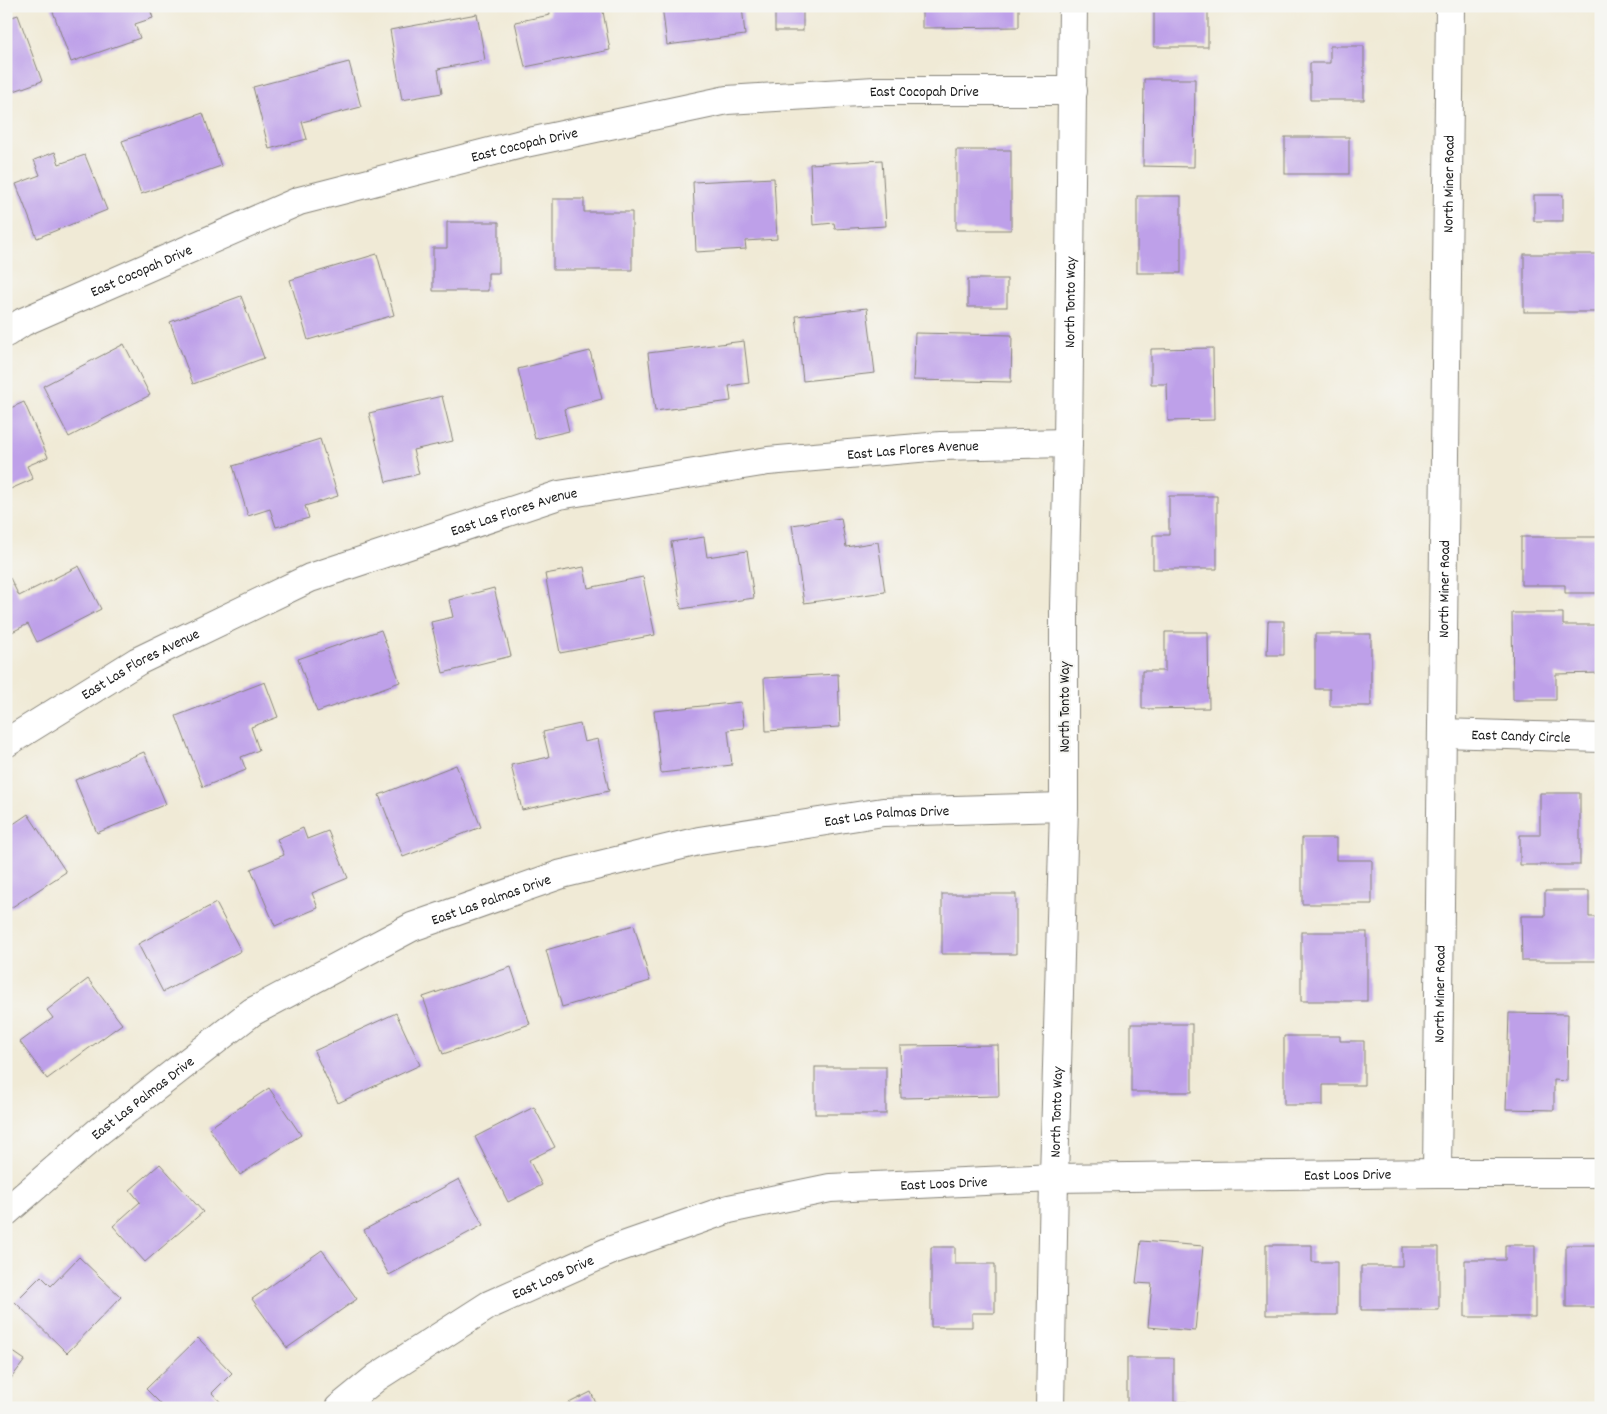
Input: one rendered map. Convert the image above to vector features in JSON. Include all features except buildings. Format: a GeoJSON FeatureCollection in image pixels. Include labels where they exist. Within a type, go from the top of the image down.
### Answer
{"type":"FeatureCollection","features":[{"type":"Feature","properties":{"kind":"street","name":"North Tonto Way"},"geometry":{"type":"LineString","coordinates":[[1050,1408],[1064,807],[1064,607],[1068,444],[1073,6]]}},
{"type":"Feature","properties":{"kind":"street","name":"North Miner Road"},"geometry":{"type":"LineString","coordinates":[[1437,1173],[1450,6]]}},
{"type":"Feature","properties":{"kind":"street","name":"East Cocopah Drive"},"geometry":{"type":"LineString","coordinates":[[6,333],[23,322],[299,201],[526,143],[727,100],[875,91],[1073,91]]}},
{"type":"Feature","properties":{"kind":"street","name":"East Las Flores Avenue"},"geometry":{"type":"LineString","coordinates":[[6,743],[138,661],[310,578],[559,495],[768,461],[941,446],[1068,444]]}},
{"type":"Feature","properties":{"kind":"street","name":"East Candy Circle"},"geometry":{"type":"LineString","coordinates":[[1442,733],[1601,738]]}},
{"type":"Feature","properties":{"kind":"street","name":"East Las Palmas Drive"},"geometry":{"type":"LineString","coordinates":[[6,1212],[98,1132],[252,1012],[412,927],[562,874],[699,841],[883,812],[1064,807]]}},
{"type":"Feature","properties":{"kind":"street","name":"East Loos Drive"},"geometry":{"type":"LineString","coordinates":[[339,1408],[377,1377],[489,1305],[612,1250],[729,1209],[830,1188],[1054,1178],[1601,1173]]}}]}
